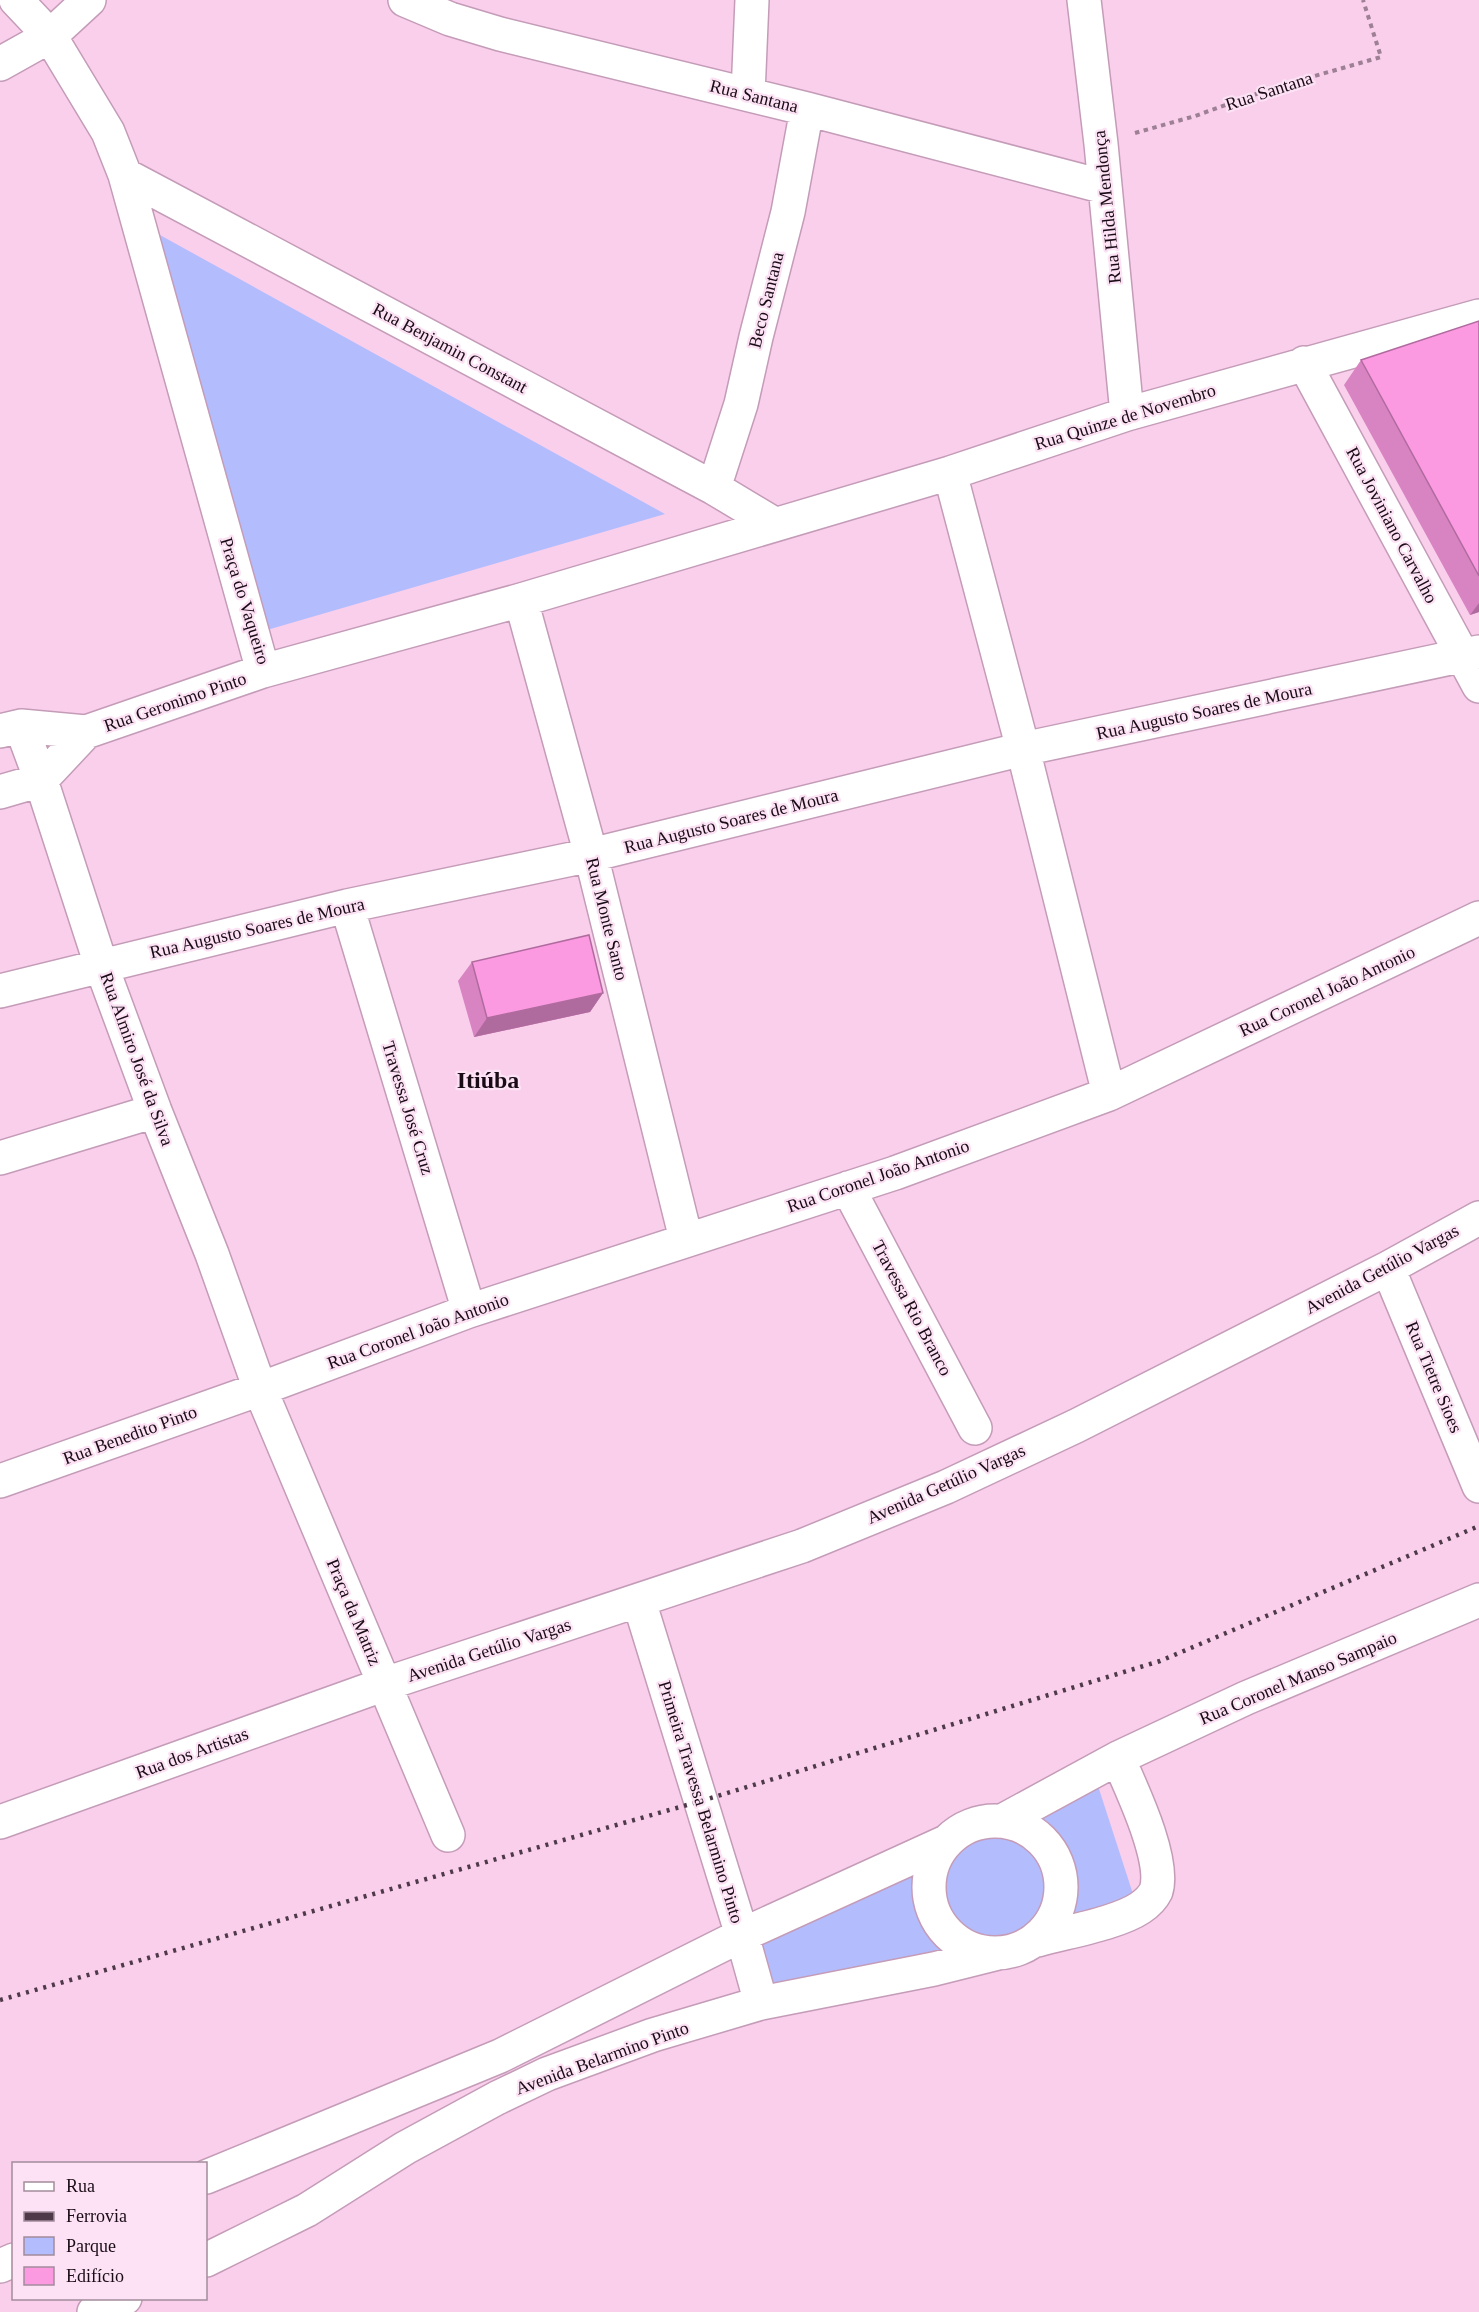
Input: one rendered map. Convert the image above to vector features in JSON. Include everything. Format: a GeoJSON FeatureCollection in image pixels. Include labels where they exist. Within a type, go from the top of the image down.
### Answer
{"type":"FeatureCollection","features":[{"type":"Feature","properties":{"kind":"street","name":"Praça do Vaqueiro"},"geometry":{"type":"LineString","coordinates":[[16,0],[50,36],[108,132],[125,175],[263,672],[522,600],[774,524]]}},
{"type":"Feature","properties":{"kind":"street"},"geometry":{"type":"LineString","coordinates":[[0,64],[50,36],[89,0]]}},
{"type":"Feature","properties":{"kind":"street","name":"Rua Santana"},"geometry":{"type":"LineString","coordinates":[[405,0],[450,19],[500,34],[807,109],[1105,188]]}},
{"type":"Feature","properties":{"kind":"street"},"geometry":{"type":"LineString","coordinates":[[748,94],[752,0]]}},
{"type":"Feature","properties":{"kind":"street","name":"Rua Hilda Mendonça"},"geometry":{"type":"LineString","coordinates":[[1084,0],[1101,144],[1127,414]]}},
{"type":"Feature","properties":{"kind":"street","name":"Beco Santana"},"geometry":{"type":"LineString","coordinates":[[714,488],[741,404],[788,212],[807,109]]}},
{"type":"Feature","properties":{"kind":"street","name":"Rua Benjamin Constant"},"geometry":{"type":"LineString","coordinates":[[125,175],[714,488],[774,524]]}},
{"type":"Feature","properties":{"kind":"street","name":"Rua Quinze de Novembro"},"geometry":{"type":"LineString","coordinates":[[774,524],[950,473],[1127,414],[1479,316]]}},
{"type":"Feature","properties":{"kind":"street","name":"Rua Joviniano Carvalho"},"geometry":{"type":"LineString","coordinates":[[1304,363],[1471,655],[1479,686]]}},
{"type":"Feature","properties":{"kind":"street"},"geometry":{"type":"LineString","coordinates":[[950,473],[1023,749],[1109,1094]]}},
{"type":"Feature","properties":{"kind":"street","name":"Rua Monte Santo"},"geometry":{"type":"LineString","coordinates":[[522,600],[591,855],[686,1239]]}},
{"type":"Feature","properties":{"kind":"street","name":"Rua Augusto Soares de Moura"},"geometry":{"type":"LineString","coordinates":[[0,991],[101,964],[347,906],[591,855],[1023,749],[1471,655]]}},
{"type":"Feature","properties":{"kind":"street","name":"Rua Geronimo Pinto"},"geometry":{"type":"LineString","coordinates":[[10,729],[86,732],[263,672]]}},
{"type":"Feature","properties":{"kind":"street","name":"Rua Almiro José da Silva"},"geometry":{"type":"LineString","coordinates":[[10,729],[41,780],[101,964],[155,1111],[212,1254],[260,1389]]}},
{"type":"Feature","properties":{"kind":"street","name":"Rua Geronimo Pinto"},"geometry":{"type":"LineString","coordinates":[[41,780],[86,732]]}},
{"type":"Feature","properties":{"kind":"street"},"geometry":{"type":"LineString","coordinates":[[0,792],[41,780]]}},
{"type":"Feature","properties":{"kind":"street","name":"Travessa José Cruz"},"geometry":{"type":"LineString","coordinates":[[347,906],[469,1311]]}},
{"type":"Feature","properties":{"kind":"street","name":"Rua Coronel João Antonio"},"geometry":{"type":"LineString","coordinates":[[260,1389],[469,1311],[895,1173],[1109,1094],[1479,918]]}},
{"type":"Feature","properties":{"kind":"street"},"geometry":{"type":"LineString","coordinates":[[0,1158],[155,1111]]}},
{"type":"Feature","properties":{"kind":"street","name":"Travessa Rio Branco"},"geometry":{"type":"LineString","coordinates":[[848,1188],[975,1428]]}},
{"type":"Feature","properties":{"kind":"street","name":"Avenida Getúlio Vargas"},"geometry":{"type":"LineString","coordinates":[[385,1684],[802,1546],[946,1487],[1076,1426],[1388,1268],[1479,1218]]}},
{"type":"Feature","properties":{"kind":"street","name":"Rua Tietre Sioes"},"geometry":{"type":"LineString","coordinates":[[1388,1268],[1479,1486]]}},
{"type":"Feature","properties":{"kind":"street","name":"Rua Benedito Pinto"},"geometry":{"type":"LineString","coordinates":[[0,1481],[260,1389]]}},
{"type":"Feature","properties":{"kind":"street","name":"Praça da Matriz"},"geometry":{"type":"LineString","coordinates":[[260,1389],[448,1835]]}},
{"type":"Feature","properties":{"kind":"street","name":"Rua Coronel Manso Sampaio"},"geometry":{"type":"LineString","coordinates":[[1118,1758],[1246,1698],[1479,1600]]}},
{"type":"Feature","properties":{"kind":"street","name":"Primeira Travessa Belarmino Pinto"},"geometry":{"type":"LineString","coordinates":[[639,1601],[761,2003]]}},
{"type":"Feature","properties":{"kind":"street","name":"Rua dos Artistas"},"geometry":{"type":"LineString","coordinates":[[0,1822],[385,1684]]}},
{"type":"Feature","properties":{"kind":"street","name":"Avenida Belarmino Pinto"},"geometry":{"type":"LineString","coordinates":[[207,2260],[307,2210],[405,2148],[497,2098],[547,2074],[653,2036],[761,2003],[934,1969],[1020,1949],[1038,1940],[1113,1919],[1139,1909],[1156,1891],[1157,1867],[1152,1842],[1118,1758],[1004,1820],[983,1821],[962,1828],[946,1842],[934,1861],[928,1883],[931,1905],[941,1925],[956,1941],[976,1951],[998,1953]]}},
{"type":"Feature","properties":{"kind":"street"},"geometry":{"type":"LineString","coordinates":[[1004,1820],[1025,1827],[1043,1840],[1055,1858],[1058,1868],[1060,1900],[1052,1921],[1038,1940]]}},
{"type":"Feature","properties":{"kind":"street","name":"Avenida Belarmino Pinto"},"geometry":{"type":"LineString","coordinates":[[207,2178],[500,2056],[742,1935],[946,1842]]}},
{"type":"Feature","properties":{"kind":"street"},"geometry":{"type":"LineString","coordinates":[[386,2105],[405,2148]]}},
{"type":"Feature","properties":{"kind":"street"},"geometry":{"type":"LineString","coordinates":[[94,2312],[121,2300]]}},
{"type":"Feature","properties":{"kind":"path","name":"Rua Santana"},"geometry":{"type":"LineString","coordinates":[[1101,144],[1121,136],[1195,116],[1274,88],[1381,57],[1363,0]]}},
{"type":"Feature","properties":{"kind":"green space"},"geometry":{"type":"Polygon","coordinates":[[[140,224],[665,514],[267,630],[140,224]]]}},
{"type":"Feature","properties":{"kind":"green space"},"geometry":{"type":"Polygon","coordinates":[[[1089,1758],[1133,1894],[1022,1944],[761,2003],[742,1935],[1089,1758]]]}},
{"type":"Feature","properties":{"kind":"building"},"geometry":{"type":"Polygon","coordinates":[[[1479,321],[1479,576],[1361,360],[1479,321]]]}},
{"type":"Feature","properties":{"kind":"building"},"geometry":{"type":"Polygon","coordinates":[[[589,935],[603,993],[487,1018],[472,962],[589,935]]]}},
{"type":"Feature","properties":{"kind":"railway"},"geometry":{"type":"LineString","coordinates":[[0,2000],[701,1801],[1160,1661],[1479,1526]]}},
{"type":"Feature","properties":{"kind":"district","name":"Itiúba"},"geometry":{"type":"Point","coordinates":[488,1080]}}]}
